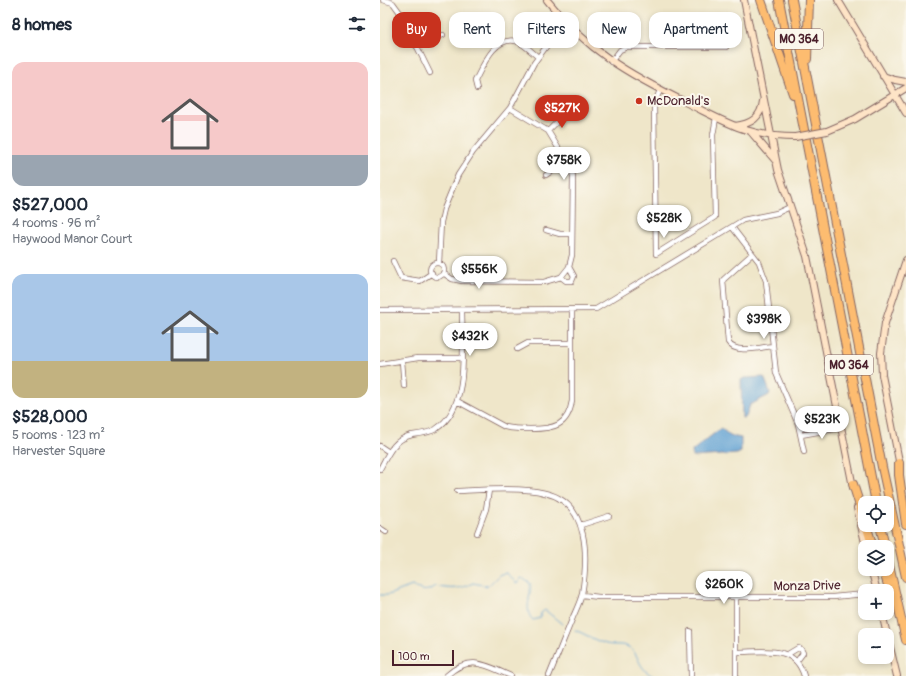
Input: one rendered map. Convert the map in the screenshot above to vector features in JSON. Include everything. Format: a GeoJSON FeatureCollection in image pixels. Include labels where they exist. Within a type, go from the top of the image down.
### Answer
{"type":"FeatureCollection","features":[{"type":"Feature","properties":{"kind":"highway"},"geometry":{"type":"LineString","coordinates":[[761,0],[784,70],[801,112]]}},
{"type":"Feature","properties":{"kind":"highway","name":"MO 364"},"geometry":{"type":"LineString","coordinates":[[779,0],[875,496]]}},
{"type":"Feature","properties":{"kind":"highway","name":"MO 364"},"geometry":{"type":"LineString","coordinates":[[792,0],[882,467],[906,577]]}},
{"type":"Feature","properties":{"kind":"highway"},"geometry":{"type":"LineString","coordinates":[[807,78],[809,0]]}},
{"type":"Feature","properties":{"kind":"highway"},"geometry":{"type":"LineString","coordinates":[[899,463],[899,474],[906,524]]}},
{"type":"Feature","properties":{"kind":"highway"},"geometry":{"type":"LineString","coordinates":[[852,484],[871,540]]}},
{"type":"Feature","properties":{"kind":"highway"},"geometry":{"type":"LineString","coordinates":[[885,576],[889,589],[897,604]]}},
{"type":"Feature","properties":{"kind":"highway"},"geometry":{"type":"LineString","coordinates":[[891,576],[906,640]]}},
{"type":"Feature","properties":{"kind":"main road"},"geometry":{"type":"LineString","coordinates":[[547,0],[558,12]]}},
{"type":"Feature","properties":{"kind":"main road"},"geometry":{"type":"LineString","coordinates":[[838,0],[906,113]]}},
{"type":"Feature","properties":{"kind":"main road"},"geometry":{"type":"LineString","coordinates":[[744,1],[776,161],[807,256],[864,540]]}},
{"type":"Feature","properties":{"kind":"main road"},"geometry":{"type":"LineString","coordinates":[[579,36],[611,62],[660,90],[733,126],[771,137],[795,138],[827,131],[855,119],[906,88]]}},
{"type":"Feature","properties":{"kind":"main road"},"geometry":{"type":"LineString","coordinates":[[883,76],[906,82]]}},
{"type":"Feature","properties":{"kind":"main road"},"geometry":{"type":"LineString","coordinates":[[733,126],[745,125],[757,118],[762,110],[764,95]]}},
{"type":"Feature","properties":{"kind":"main road"},"geometry":{"type":"LineString","coordinates":[[750,132],[776,161]]}},
{"type":"Feature","properties":{"kind":"main road"},"geometry":{"type":"LineString","coordinates":[[906,260],[885,323],[881,353],[882,375],[906,494]]}},
{"type":"Feature","properties":{"kind":"main road"},"geometry":{"type":"LineString","coordinates":[[893,664],[896,676]]}},
{"type":"Feature","properties":{"kind":"street"},"geometry":{"type":"LineString","coordinates":[[383,0],[393,3],[400,12]]}},
{"type":"Feature","properties":{"kind":"street"},"geometry":{"type":"LineString","coordinates":[[477,89],[475,81],[493,49],[500,43],[517,41],[538,57]]}},
{"type":"Feature","properties":{"kind":"street"},"geometry":{"type":"LineString","coordinates":[[611,62],[620,50],[627,47],[649,47]]}},
{"type":"Feature","properties":{"kind":"street"},"geometry":{"type":"LineString","coordinates":[[417,48],[430,73]]}},
{"type":"Feature","properties":{"kind":"street"},"geometry":{"type":"LineString","coordinates":[[442,274],[443,268],[439,264],[441,222],[445,197],[473,152],[510,108],[538,57],[545,48]]}},
{"type":"Feature","properties":{"kind":"street"},"geometry":{"type":"LineString","coordinates":[[660,90],[654,105],[656,254],[715,217],[713,135],[716,118]]}},
{"type":"Feature","properties":{"kind":"street"},"geometry":{"type":"LineString","coordinates":[[393,261],[397,273],[401,278],[420,281],[432,274],[436,276],[442,274],[452,279],[462,281],[544,282],[561,277],[569,267],[572,255],[572,176],[567,161],[548,130],[510,108]]}},
{"type":"Feature","properties":{"kind":"street"},"geometry":{"type":"LineString","coordinates":[[548,130],[564,115]]}},
{"type":"Feature","properties":{"kind":"street"},"geometry":{"type":"LineString","coordinates":[[546,175],[567,161]]}},
{"type":"Feature","properties":{"kind":"street"},"geometry":{"type":"LineString","coordinates":[[380,310],[596,309],[732,227],[750,218],[777,213],[790,207]]}},
{"type":"Feature","properties":{"kind":"street"},"geometry":{"type":"LineString","coordinates":[[732,227],[761,266],[768,286],[773,346],[779,380],[800,430],[804,452]]}},
{"type":"Feature","properties":{"kind":"street"},"geometry":{"type":"LineString","coordinates":[[546,230],[560,234],[572,234]]}},
{"type":"Feature","properties":{"kind":"street"},"geometry":{"type":"LineString","coordinates":[[752,254],[723,280],[728,342],[732,347],[740,349],[773,346]]}},
{"type":"Feature","properties":{"kind":"street"},"geometry":{"type":"LineString","coordinates":[[432,274],[431,266],[439,264]]}},
{"type":"Feature","properties":{"kind":"street"},"geometry":{"type":"LineString","coordinates":[[561,277],[566,281],[572,281],[574,276],[569,267]]}},
{"type":"Feature","properties":{"kind":"street"},"geometry":{"type":"LineString","coordinates":[[380,469],[389,452],[398,442],[407,437],[436,429],[445,420],[457,401],[460,392],[462,358],[462,310]]}},
{"type":"Feature","properties":{"kind":"street"},"geometry":{"type":"LineString","coordinates":[[457,401],[505,427],[538,429],[553,427],[564,420],[570,412],[572,400],[572,310]]}},
{"type":"Feature","properties":{"kind":"street"},"geometry":{"type":"LineString","coordinates":[[517,349],[528,343],[572,343]]}},
{"type":"Feature","properties":{"kind":"street"},"geometry":{"type":"LineString","coordinates":[[380,364],[418,358],[462,358]]}},
{"type":"Feature","properties":{"kind":"street"},"geometry":{"type":"LineString","coordinates":[[402,361],[404,386]]}},
{"type":"Feature","properties":{"kind":"street"},"geometry":{"type":"LineString","coordinates":[[800,430],[840,425]]}},
{"type":"Feature","properties":{"kind":"street"},"geometry":{"type":"LineString","coordinates":[[801,435],[840,425]]}},
{"type":"Feature","properties":{"kind":"street"},"geometry":{"type":"LineString","coordinates":[[380,446],[389,452]]}},
{"type":"Feature","properties":{"kind":"street"},"geometry":{"type":"LineString","coordinates":[[477,533],[486,509],[489,490]]}},
{"type":"Feature","properties":{"kind":"street"},"geometry":{"type":"LineString","coordinates":[[457,491],[489,490],[545,492],[566,501],[572,507],[581,525],[584,559],[582,595],[549,676]]}},
{"type":"Feature","properties":{"kind":"street"},"geometry":{"type":"LineString","coordinates":[[581,525],[609,516]]}},
{"type":"Feature","properties":{"kind":"street"},"geometry":{"type":"LineString","coordinates":[[380,528],[386,532]]}},
{"type":"Feature","properties":{"kind":"street","name":"Monza Drive"},"geometry":{"type":"LineString","coordinates":[[582,595],[599,597],[833,597],[858,595]]}},
{"type":"Feature","properties":{"kind":"street"},"geometry":{"type":"LineString","coordinates":[[736,597],[736,676]]}},
{"type":"Feature","properties":{"kind":"street"},"geometry":{"type":"LineString","coordinates":[[690,631],[691,676]]}},
{"type":"Feature","properties":{"kind":"street"},"geometry":{"type":"LineString","coordinates":[[788,654],[798,648],[801,649],[802,653],[797,662]]}},
{"type":"Feature","properties":{"kind":"street"},"geometry":{"type":"LineString","coordinates":[[737,652],[774,652],[788,654],[797,662],[804,676]]}},
{"type":"Feature","properties":{"kind":"street"},"geometry":{"type":"LineString","coordinates":[[446,676],[453,669],[468,663],[480,663],[511,676]]}},
{"type":"Feature","properties":{"kind":"water"},"geometry":{"type":"Polygon","coordinates":[[[764,377],[770,392],[769,395],[750,405],[746,417],[742,418],[741,380],[744,378],[764,377]]]}},
{"type":"Feature","properties":{"kind":"water"},"geometry":{"type":"Polygon","coordinates":[[[721,428],[730,436],[741,438],[741,452],[737,454],[692,457],[692,451],[721,428]]]}},
{"type":"Feature","properties":{"kind":"waterway"},"geometry":{"type":"LineString","coordinates":[[380,595],[388,595],[412,586],[424,590],[429,590],[436,586],[446,588],[464,587],[473,583],[488,586],[499,575],[506,572],[517,584],[521,578],[530,583],[528,608],[530,616],[533,620],[540,618],[541,613],[545,610],[562,624]]}},
{"type":"Feature","properties":{"kind":"waterway"},"geometry":{"type":"LineString","coordinates":[[575,630],[606,644],[627,646],[636,654],[644,669],[653,676]]}},
{"type":"Feature","properties":{"kind":"place","name":"McDonald's"},"geometry":{"type":"Point","coordinates":[639,101]}}]}
